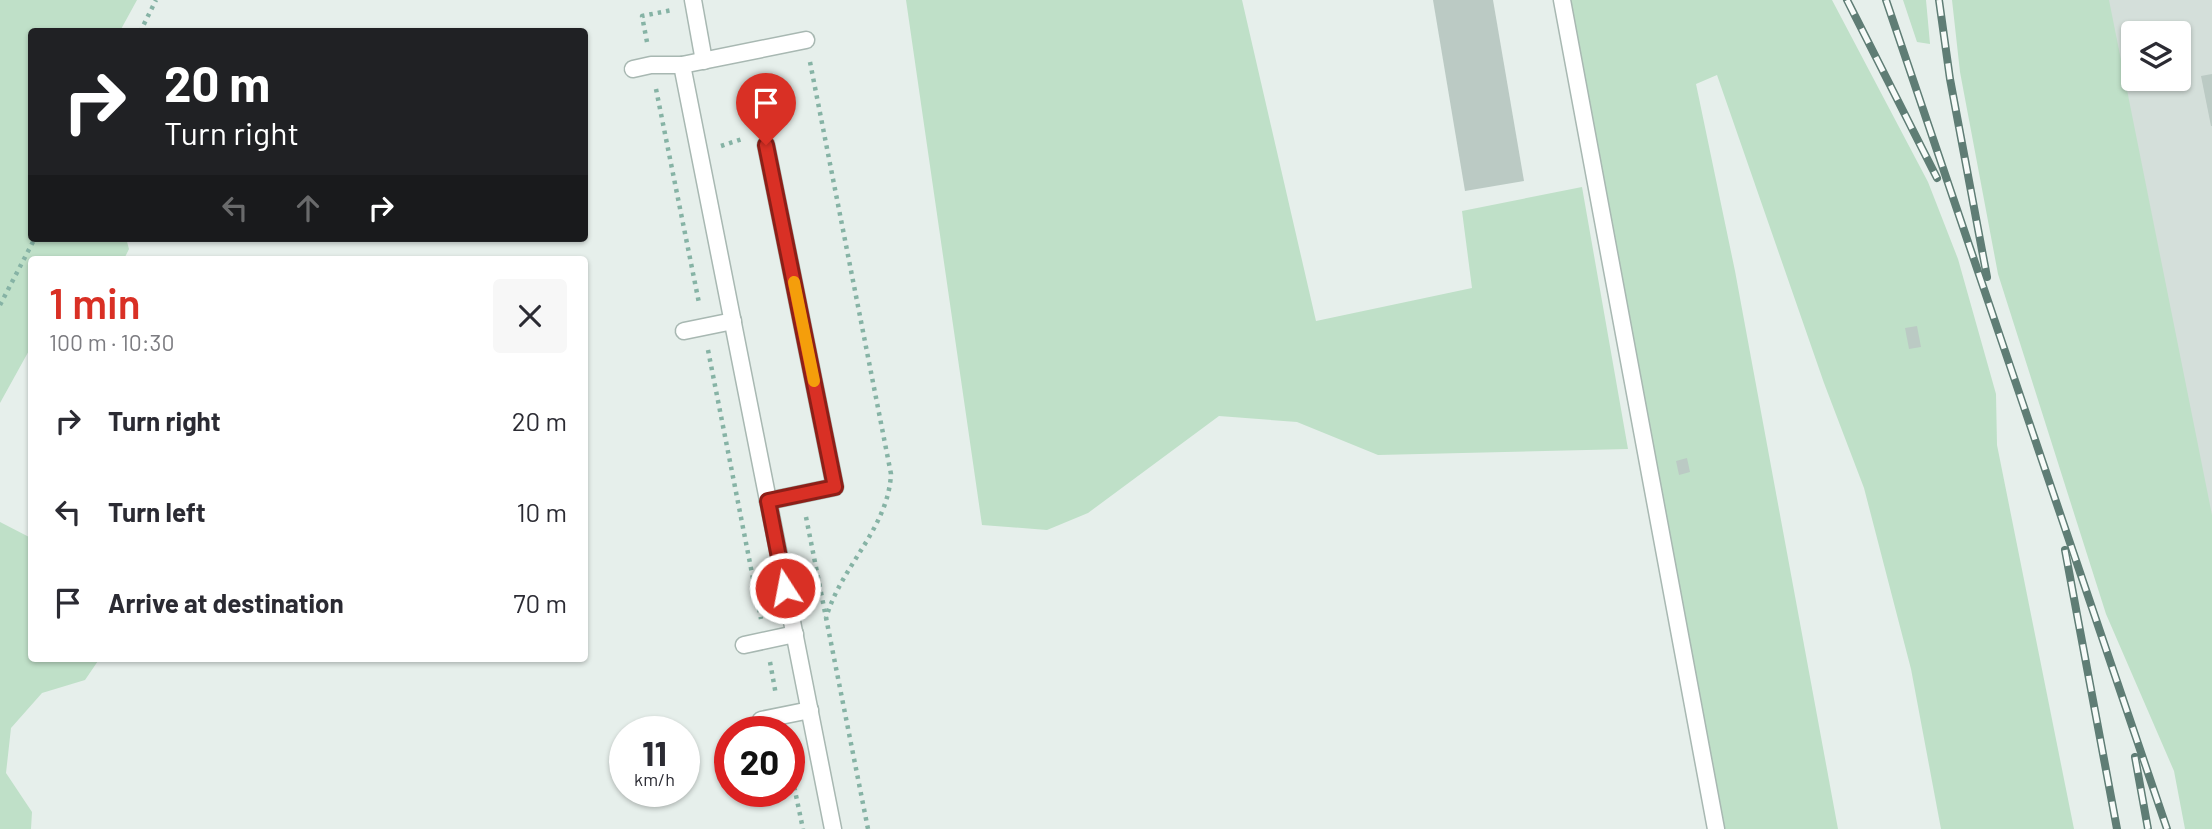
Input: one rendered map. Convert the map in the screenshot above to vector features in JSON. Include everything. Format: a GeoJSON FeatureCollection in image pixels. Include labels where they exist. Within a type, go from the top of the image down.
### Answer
{"type":"FeatureCollection","features":[{"type":"Feature","properties":{"kind":"lane"},"geometry":{"type":"LineString","coordinates":[[693,0],[705,61]]}},
{"type":"Feature","properties":{"kind":"lane"},"geometry":{"type":"LineString","coordinates":[[1562,0],[1716,829]]}},
{"type":"Feature","properties":{"kind":"lane"},"geometry":{"type":"LineString","coordinates":[[633,69],[651,65],[682,65],[806,40]]}},
{"type":"Feature","properties":{"kind":"lane"},"geometry":{"type":"LineString","coordinates":[[682,65],[833,829]]}},
{"type":"Feature","properties":{"kind":"lane"},"geometry":{"type":"LineString","coordinates":[[766,145],[835,487],[768,501]]}},
{"type":"Feature","properties":{"kind":"lane"},"geometry":{"type":"LineString","coordinates":[[684,331],[733,321]]}},
{"type":"Feature","properties":{"kind":"lane"},"geometry":{"type":"LineString","coordinates":[[744,645],[794,634]]}},
{"type":"Feature","properties":{"kind":"lane"},"geometry":{"type":"LineString","coordinates":[[781,716],[810,710]]}},
{"type":"Feature","properties":{"kind":"path"},"geometry":{"type":"LineString","coordinates":[[142,28],[156,0]]}},
{"type":"Feature","properties":{"kind":"path"},"geometry":{"type":"LineString","coordinates":[[806,40],[891,474],[884,510],[843,575],[826,618]]}},
{"type":"Feature","properties":{"kind":"path"},"geometry":{"type":"LineString","coordinates":[[0,305],[32,242]]}},
{"type":"Feature","properties":{"kind":"path"},"geometry":{"type":"LineString","coordinates":[[802,494],[868,829]]}},
{"type":"Feature","properties":{"kind":"path"},"geometry":{"type":"LineString","coordinates":[[798,807],[803,829]]}},
{"type":"Feature","properties":{"kind":"shaded area"},"geometry":{"type":"Polygon","coordinates":[[[2108,0],[2212,0],[2212,528],[2126,91],[2191,91],[2191,21],[2121,21],[2121,66],[2108,0]]]}},
{"type":"Feature","properties":{"kind":"green space"},"geometry":{"type":"Polygon","coordinates":[[[0,0],[137,0],[122,28],[28,28],[28,242],[127,242],[129,249],[126,256],[28,256],[28,352],[0,403],[0,0]]]}},
{"type":"Feature","properties":{"kind":"green space"},"geometry":{"type":"Polygon","coordinates":[[[906,0],[1242,0],[1316,321],[1472,288],[1462,211],[1582,187],[1628,449],[1378,455],[1297,422],[1219,416],[1088,513],[1047,530],[982,525],[906,0]]]}},
{"type":"Feature","properties":{"kind":"green space"},"geometry":{"type":"Polygon","coordinates":[[[1571,0],[1832,0],[1928,182],[1958,259],[1996,394],[1997,445],[2074,829],[1941,829],[1911,669],[1864,488],[1824,383],[1717,75],[1696,84],[1735,271],[1838,829],[1725,829],[1571,0]]]}},
{"type":"Feature","properties":{"kind":"green space"},"geometry":{"type":"Polygon","coordinates":[[[1903,0],[1926,0],[1930,44],[1917,42],[1903,0]]]}},
{"type":"Feature","properties":{"kind":"green space"},"geometry":{"type":"Polygon","coordinates":[[[1952,0],[2109,0],[2121,60],[2121,91],[2127,91],[2212,515],[2212,829],[2185,829],[2174,771],[2106,614],[1998,274],[1960,72],[1952,0]]]}},
{"type":"Feature","properties":{"kind":"green space"},"geometry":{"type":"Polygon","coordinates":[[[0,522],[28,536],[28,662],[97,662],[85,680],[42,693],[11,728],[6,773],[32,812],[31,829],[0,829],[0,522]]]}},
{"type":"Feature","properties":{"kind":"building"},"geometry":{"type":"Polygon","coordinates":[[[1433,0],[1493,0],[1524,181],[1465,191],[1433,0]]]}},
{"type":"Feature","properties":{"kind":"building"},"geometry":{"type":"Polygon","coordinates":[[[2212,74],[2212,126],[2211,126],[2201,76],[2212,74]]]}},
{"type":"Feature","properties":{"kind":"building"},"geometry":{"type":"Polygon","coordinates":[[[1917,326],[1921,347],[1909,349],[1905,328],[1917,326]]]}},
{"type":"Feature","properties":{"kind":"building"},"geometry":{"type":"Polygon","coordinates":[[[1687,458],[1690,472],[1679,475],[1676,461],[1687,458]]]}},
{"type":"Feature","properties":{"kind":"railway"},"geometry":{"type":"LineString","coordinates":[[1847,0],[1937,178]]}},
{"type":"Feature","properties":{"kind":"railway"},"geometry":{"type":"LineString","coordinates":[[1886,0],[2167,829]]}},
{"type":"Feature","properties":{"kind":"railway"},"geometry":{"type":"LineString","coordinates":[[1939,0],[1950,79],[1987,277]]}},
{"type":"Feature","properties":{"kind":"railway"},"geometry":{"type":"LineString","coordinates":[[2065,550],[2117,829]]}},
{"type":"Feature","properties":{"kind":"railway"},"geometry":{"type":"LineString","coordinates":[[2135,757],[2148,829]]}},
{"type":"Feature","properties":{"kind":"slow traffic"},"geometry":{"type":"LineString","coordinates":[[794,282],[814,381]]}},
{"type":"Feature","properties":{"kind":"route"},"geometry":{"type":"LineString","coordinates":[[766,145],[835,487],[768,501],[785,588]]}}]}
